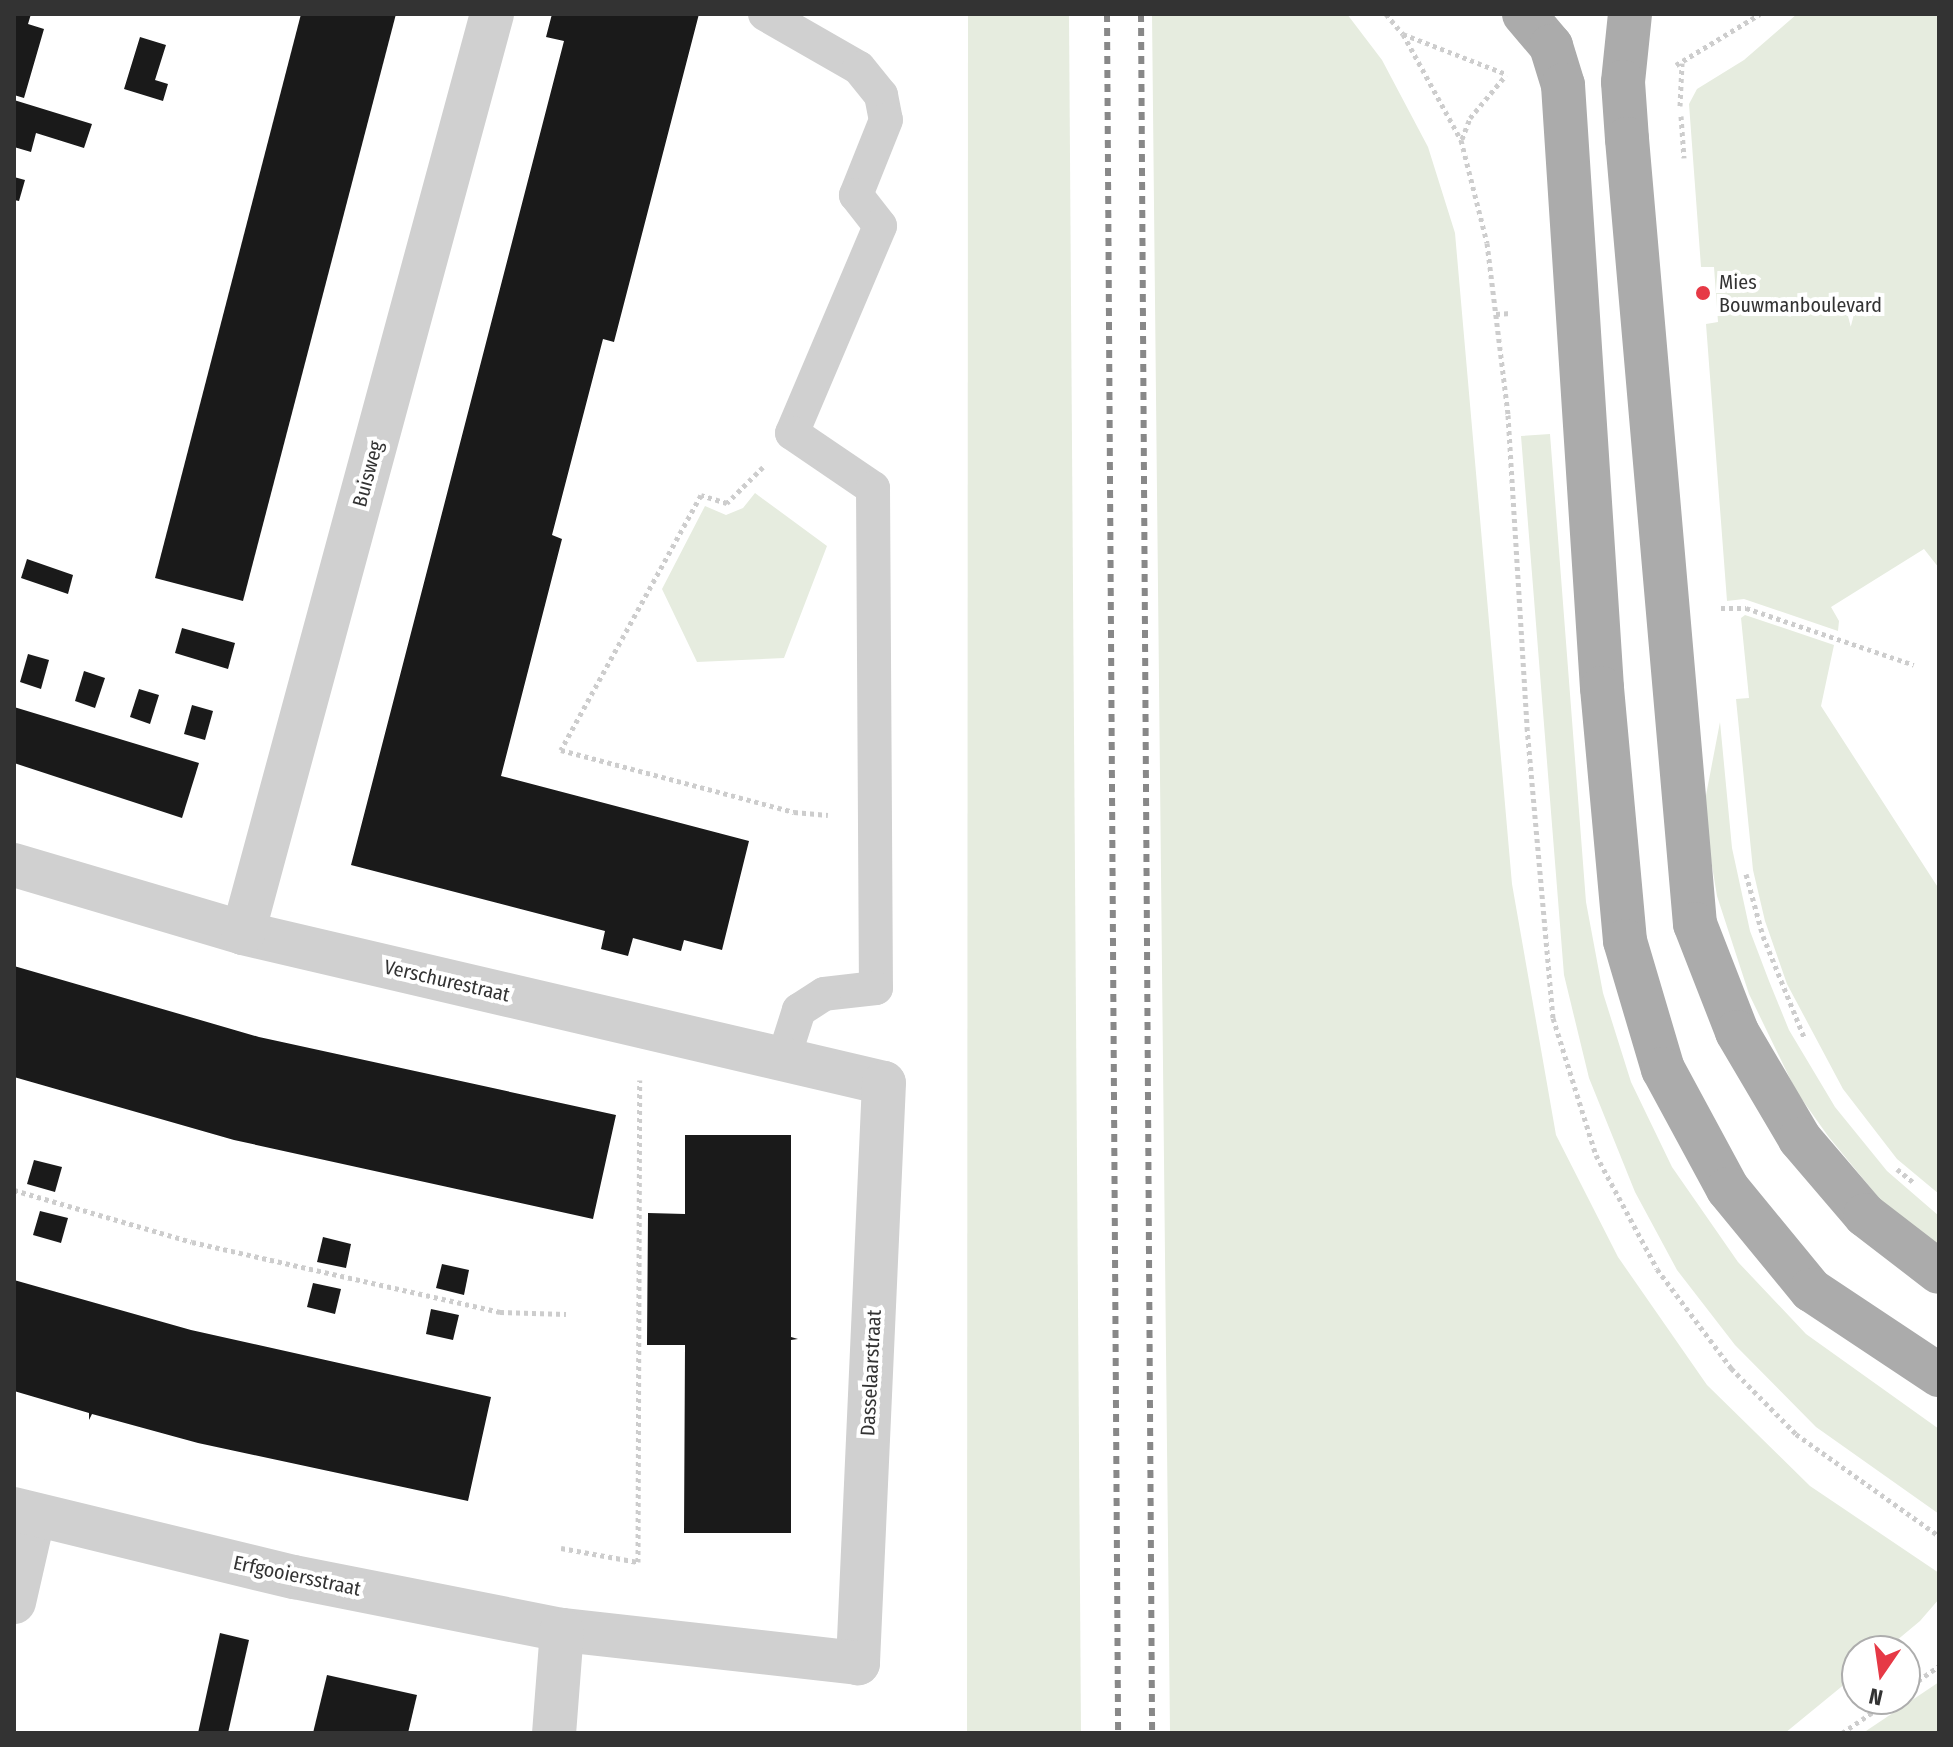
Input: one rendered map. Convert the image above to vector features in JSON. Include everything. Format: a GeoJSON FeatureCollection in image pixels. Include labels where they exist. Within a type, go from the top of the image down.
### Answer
{"type":"FeatureCollection","features":[{"type":"Feature","properties":{"kind":"main road"},"geometry":{"type":"LineString","coordinates":[[1630,14],[1625,107],[1695,924],[1737,1032],[1800,1139],[1865,1215],[1939,1272]]}},
{"type":"Feature","properties":{"kind":"main road"},"geometry":{"type":"LineString","coordinates":[[1530,19],[1558,66],[1568,132],[1602,688],[1629,955],[1663,1069],[1728,1189],[1811,1290],[1939,1375]]}},
{"type":"Feature","properties":{"kind":"street","name":"Buisweg"},"geometry":{"type":"LineString","coordinates":[[243,933],[492,14]]}},
{"type":"Feature","properties":{"kind":"street","name":"Verschurestraat"},"geometry":{"type":"LineString","coordinates":[[14,865],[243,933],[884,1083]]}},
{"type":"Feature","properties":{"kind":"street","name":"Dasselaarstraat"},"geometry":{"type":"LineString","coordinates":[[858,1663],[884,1083]]}},
{"type":"Feature","properties":{"kind":"street","name":"Erfgooiersstraat"},"geometry":{"type":"LineString","coordinates":[[14,1602],[24,1512],[294,1577],[562,1630],[858,1663]]}},
{"type":"Feature","properties":{"kind":"street"},"geometry":{"type":"LineString","coordinates":[[554,1733],[562,1630]]}},
{"type":"Feature","properties":{"kind":"lane"},"geometry":{"type":"LineString","coordinates":[[765,14],[859,68],[881,95],[886,120],[856,195],[880,226],[792,433],[873,488],[876,988],[824,994],[799,1010],[783,1060]]}},
{"type":"Feature","properties":{"kind":"path"},"geometry":{"type":"LineString","coordinates":[[1386,14],[1403,34]]}},
{"type":"Feature","properties":{"kind":"path"},"geometry":{"type":"LineString","coordinates":[[1682,63],[1685,163]]}},
{"type":"Feature","properties":{"kind":"path"},"geometry":{"type":"LineString","coordinates":[[1461,140],[1470,118],[1506,74]]}},
{"type":"Feature","properties":{"kind":"path"},"geometry":{"type":"LineString","coordinates":[[1496,314],[1511,313]]}},
{"type":"Feature","properties":{"kind":"path"},"geometry":{"type":"LineString","coordinates":[[792,433],[739,496],[715,503],[701,495],[561,750],[794,812],[876,818]]}},
{"type":"Feature","properties":{"kind":"path"},"geometry":{"type":"LineString","coordinates":[[1719,592],[1722,623]]}},
{"type":"Feature","properties":{"kind":"path"},"geometry":{"type":"LineString","coordinates":[[1721,608],[1746,608],[1914,665]]}},
{"type":"Feature","properties":{"kind":"path"},"geometry":{"type":"LineString","coordinates":[[1742,860],[1763,936],[1807,1043]]}},
{"type":"Feature","properties":{"kind":"path"},"geometry":{"type":"LineString","coordinates":[[561,1548],[638,1562],[641,1027]]}},
{"type":"Feature","properties":{"kind":"path"},"geometry":{"type":"LineString","coordinates":[[1893,1165],[1916,1185]]}},
{"type":"Feature","properties":{"kind":"path"},"geometry":{"type":"LineString","coordinates":[[14,1190],[192,1242],[484,1309],[566,1314]]}},
{"type":"Feature","properties":{"kind":"path"},"geometry":{"type":"LineString","coordinates":[[1921,1679],[1939,1666]]}},
{"type":"Feature","properties":{"kind":"path"},"geometry":{"type":"LineString","coordinates":[[1842,1733],[1868,1715]]}},
{"type":"Feature","properties":{"kind":"shaded area"},"geometry":{"type":"Polygon","coordinates":[[[968,14],[1069,14],[1081,1733],[967,1733],[968,14]]]}},
{"type":"Feature","properties":{"kind":"shaded area"},"geometry":{"type":"Polygon","coordinates":[[[1152,14],[1347,14],[1382,60],[1428,147],[1455,233],[1512,884],[1556,1135],[1618,1257],[1707,1385],[1810,1486],[1939,1573],[1939,1599],[1903,1635],[1841,1635],[1841,1687],[1785,1733],[1170,1733],[1152,14]]]}},
{"type":"Feature","properties":{"kind":"shaded area"},"geometry":{"type":"Polygon","coordinates":[[[1797,14],[1939,14],[1939,568],[1924,549],[1831,607],[1839,621],[1838,631],[1744,599],[1727,601],[1706,324],[1718,322],[1714,267],[1701,267],[1689,104],[1697,89],[1744,60],[1797,14]]]}},
{"type":"Feature","properties":{"kind":"shaded area"},"geometry":{"type":"Polygon","coordinates":[[[1550,434],[1586,902],[1603,993],[1631,1082],[1672,1167],[1738,1262],[1806,1334],[1939,1429],[1939,1514],[1816,1427],[1735,1345],[1677,1270],[1635,1192],[1589,1078],[1564,975],[1521,436],[1550,434]]]}},
{"type":"Feature","properties":{"kind":"shaded area"},"geometry":{"type":"Polygon","coordinates":[[[755,493],[827,546],[784,658],[697,662],[662,589],[705,506],[726,515],[743,508],[755,493]]]}},
{"type":"Feature","properties":{"kind":"shaded area"},"geometry":{"type":"Polygon","coordinates":[[[1745,615],[1834,645],[1821,706],[1939,889],[1939,1194],[1897,1159],[1843,1089],[1787,984],[1765,921],[1753,870],[1736,699],[1749,698],[1741,618],[1745,615]]]}},
{"type":"Feature","properties":{"kind":"shaded area"},"geometry":{"type":"Polygon","coordinates":[[[1720,722],[1732,848],[1750,931],[1789,1030],[1835,1107],[1887,1171],[1939,1216],[1939,1251],[1883,1203],[1828,1136],[1796,1091],[1749,994],[1717,896],[1703,811],[1720,722]]]}},
{"type":"Feature","properties":{"kind":"shaded area"},"geometry":{"type":"Polygon","coordinates":[[[1939,1682],[1939,1733],[1863,1733],[1890,1715],[1921,1715],[1921,1694],[1939,1682]]]}},
{"type":"Feature","properties":{"kind":"building"},"geometry":{"type":"Polygon","coordinates":[[[14,14],[31,14],[28,24],[44,29],[24,98],[14,95],[14,14]]]}},
{"type":"Feature","properties":{"kind":"building"},"geometry":{"type":"Polygon","coordinates":[[[301,14],[396,14],[243,601],[155,578],[301,14]]]}},
{"type":"Feature","properties":{"kind":"building"},"geometry":{"type":"Polygon","coordinates":[[[552,14],[699,14],[614,342],[603,339],[552,535],[562,539],[501,776],[749,841],[722,950],[684,940],[681,951],[633,938],[628,956],[601,949],[605,931],[351,865],[564,41],[546,37],[552,14]]]}},
{"type":"Feature","properties":{"kind":"building"},"geometry":{"type":"Polygon","coordinates":[[[140,37],[166,45],[155,80],[168,84],[163,101],[124,89],[140,37]]]}},
{"type":"Feature","properties":{"kind":"building"},"geometry":{"type":"Polygon","coordinates":[[[14,100],[92,124],[84,148],[36,133],[31,152],[14,147],[14,100]]]}},
{"type":"Feature","properties":{"kind":"building"},"geometry":{"type":"Polygon","coordinates":[[[14,177],[25,180],[19,201],[14,200],[14,177]]]}},
{"type":"Feature","properties":{"kind":"building"},"geometry":{"type":"Polygon","coordinates":[[[27,559],[73,575],[68,594],[21,578],[27,559]]]}},
{"type":"Feature","properties":{"kind":"building"},"geometry":{"type":"Polygon","coordinates":[[[182,628],[235,643],[228,669],[175,653],[182,628]]]}},
{"type":"Feature","properties":{"kind":"building"},"geometry":{"type":"Polygon","coordinates":[[[28,654],[49,660],[41,689],[20,682],[28,654]]]}},
{"type":"Feature","properties":{"kind":"building"},"geometry":{"type":"Polygon","coordinates":[[[84,671],[105,678],[95,708],[75,701],[84,671]]]}},
{"type":"Feature","properties":{"kind":"building"},"geometry":{"type":"Polygon","coordinates":[[[139,689],[159,695],[150,724],[130,717],[139,689]]]}},
{"type":"Feature","properties":{"kind":"building"},"geometry":{"type":"Polygon","coordinates":[[[192,705],[213,711],[205,740],[184,734],[192,705]]]}},
{"type":"Feature","properties":{"kind":"building"},"geometry":{"type":"Polygon","coordinates":[[[14,707],[199,763],[182,818],[14,763],[14,707]]]}},
{"type":"Feature","properties":{"kind":"building"},"geometry":{"type":"Polygon","coordinates":[[[14,966],[259,1037],[616,1115],[593,1219],[234,1140],[14,1077],[14,966]]]}},
{"type":"Feature","properties":{"kind":"building"},"geometry":{"type":"Polygon","coordinates":[[[685,1135],[791,1135],[791,1337],[798,1339],[791,1340],[791,1533],[684,1533],[685,1345],[647,1345],[648,1213],[685,1214],[685,1135]]]}},
{"type":"Feature","properties":{"kind":"building"},"geometry":{"type":"Polygon","coordinates":[[[34,1160],[62,1167],[55,1192],[27,1184],[34,1160]]]}},
{"type":"Feature","properties":{"kind":"building"},"geometry":{"type":"Polygon","coordinates":[[[40,1211],[68,1218],[61,1243],[33,1235],[40,1211]]]}},
{"type":"Feature","properties":{"kind":"building"},"geometry":{"type":"Polygon","coordinates":[[[323,1237],[351,1244],[346,1268],[317,1262],[323,1237]]]}},
{"type":"Feature","properties":{"kind":"building"},"geometry":{"type":"Polygon","coordinates":[[[442,1264],[469,1270],[464,1295],[436,1288],[442,1264]]]}},
{"type":"Feature","properties":{"kind":"building"},"geometry":{"type":"Polygon","coordinates":[[[14,1280],[191,1330],[491,1397],[468,1501],[198,1443],[92,1414],[89,1420],[89,1413],[14,1391],[14,1280]]]}},
{"type":"Feature","properties":{"kind":"building"},"geometry":{"type":"Polygon","coordinates":[[[313,1283],[341,1289],[335,1314],[307,1307],[313,1283]]]}},
{"type":"Feature","properties":{"kind":"building"},"geometry":{"type":"Polygon","coordinates":[[[431,1309],[459,1315],[453,1340],[426,1334],[431,1309]]]}},
{"type":"Feature","properties":{"kind":"building"},"geometry":{"type":"Polygon","coordinates":[[[220,1633],[249,1640],[228,1733],[198,1733],[220,1633]]]}},
{"type":"Feature","properties":{"kind":"building"},"geometry":{"type":"Polygon","coordinates":[[[327,1675],[417,1695],[408,1733],[313,1733],[327,1675]]]}},
{"type":"Feature","properties":{"kind":"railway"},"geometry":{"type":"LineString","coordinates":[[1107,14],[1118,1733]]}},
{"type":"Feature","properties":{"kind":"railway"},"geometry":{"type":"LineString","coordinates":[[1141,14],[1152,1733]]}},
{"type":"Feature","properties":{"kind":"place","name":"Mies Bouwmanboulevard"},"geometry":{"type":"Point","coordinates":[1703,293]}}]}
